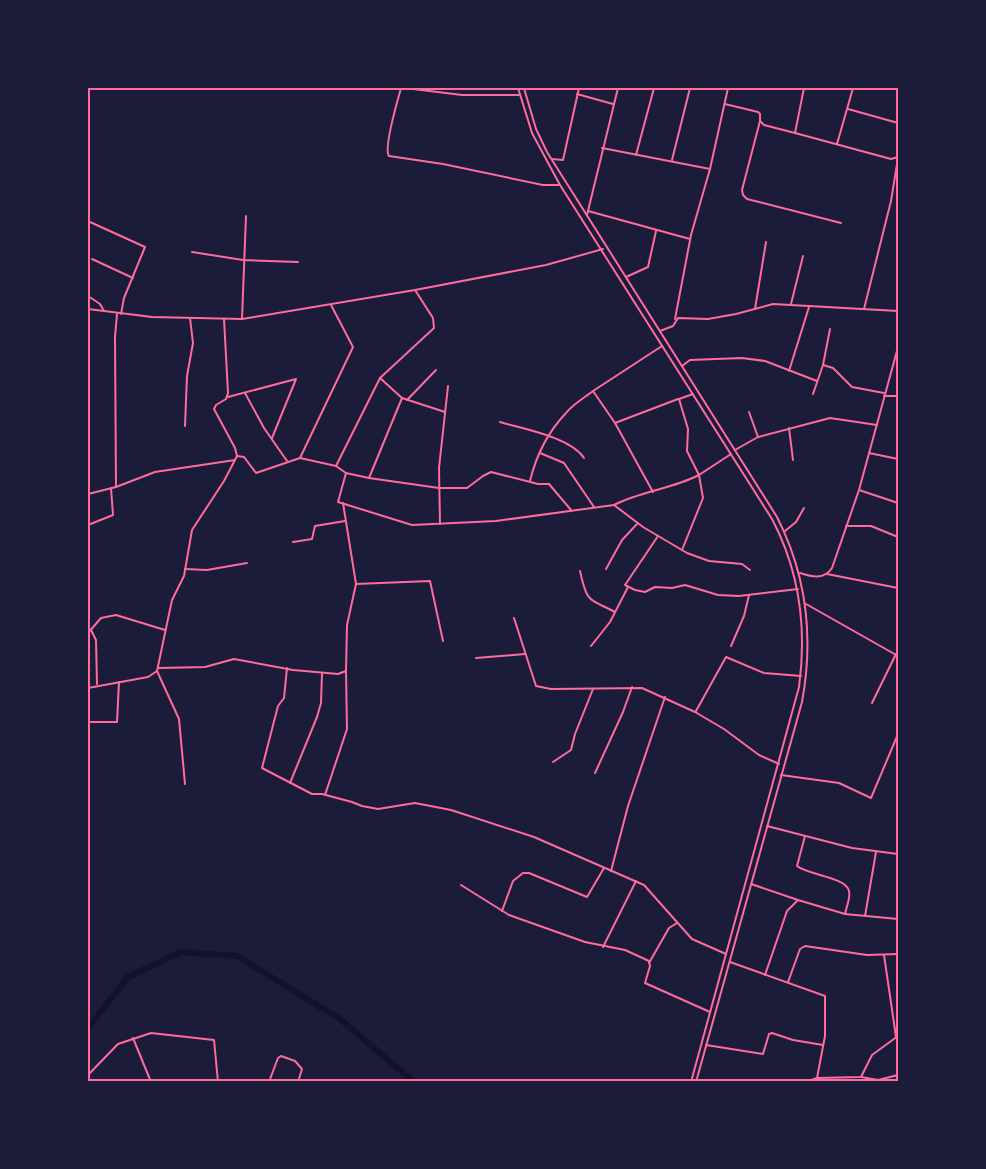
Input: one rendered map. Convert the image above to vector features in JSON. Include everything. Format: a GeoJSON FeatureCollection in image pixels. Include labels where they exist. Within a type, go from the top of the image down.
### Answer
{"type":"FeatureCollection","features":[{"type":"Feature","properties":{"kind":"street"},"geometry":{"type":"LineString","coordinates":[[401,88],[386,152],[389,156],[443,164],[542,185],[560,185]]}},
{"type":"Feature","properties":{"kind":"street"},"geometry":{"type":"LineString","coordinates":[[405,88],[459,93],[519,95]]}},
{"type":"Feature","properties":{"kind":"street"},"geometry":{"type":"LineString","coordinates":[[459,88],[459,93]]}},
{"type":"Feature","properties":{"kind":"street"},"geometry":{"type":"LineString","coordinates":[[518,88],[532,133],[560,185],[778,530],[792,565],[798,588],[803,635],[801,676],[779,764],[691,1082]]}},
{"type":"Feature","properties":{"kind":"street"},"geometry":{"type":"LineString","coordinates":[[524,88],[536,129],[552,159],[769,502],[785,531],[800,573],[806,604],[809,635],[805,687],[696,1082]]}},
{"type":"Feature","properties":{"kind":"street"},"geometry":{"type":"LineString","coordinates":[[552,159],[563,160],[579,88]]}},
{"type":"Feature","properties":{"kind":"street"},"geometry":{"type":"LineString","coordinates":[[587,215],[618,88]]}},
{"type":"Feature","properties":{"kind":"street"},"geometry":{"type":"LineString","coordinates":[[636,155],[654,88]]}},
{"type":"Feature","properties":{"kind":"street"},"geometry":{"type":"LineString","coordinates":[[672,161],[690,88]]}},
{"type":"Feature","properties":{"kind":"street"},"geometry":{"type":"LineString","coordinates":[[660,331],[673,326],[675,319],[690,239],[710,169],[728,88]]}},
{"type":"Feature","properties":{"kind":"street"},"geometry":{"type":"LineString","coordinates":[[795,133],[804,88]]}},
{"type":"Feature","properties":{"kind":"street"},"geometry":{"type":"LineString","coordinates":[[837,144],[853,88]]}},
{"type":"Feature","properties":{"kind":"street"},"geometry":{"type":"LineString","coordinates":[[577,94],[613,104]]}},
{"type":"Feature","properties":{"kind":"street"},"geometry":{"type":"LineString","coordinates":[[725,104],[760,114],[760,121],[742,190],[743,195],[747,198],[840,223]]}},
{"type":"Feature","properties":{"kind":"street"},"geometry":{"type":"LineString","coordinates":[[848,109],[898,123]]}},
{"type":"Feature","properties":{"kind":"street"},"geometry":{"type":"LineString","coordinates":[[760,121],[764,125],[891,159],[898,158],[891,201],[864,310]]}},
{"type":"Feature","properties":{"kind":"street"},"geometry":{"type":"LineString","coordinates":[[602,148],[710,169]]}},
{"type":"Feature","properties":{"kind":"street"},"geometry":{"type":"LineString","coordinates":[[588,211],[690,239]]}},
{"type":"Feature","properties":{"kind":"street"},"geometry":{"type":"LineString","coordinates":[[242,318],[246,216]]}},
{"type":"Feature","properties":{"kind":"street"},"geometry":{"type":"LineString","coordinates":[[90,222],[145,246],[119,314],[116,487]]}},
{"type":"Feature","properties":{"kind":"street"},"geometry":{"type":"LineString","coordinates":[[626,277],[648,267],[656,231]]}},
{"type":"Feature","properties":{"kind":"street"},"geometry":{"type":"LineString","coordinates":[[755,309],[766,242]]}},
{"type":"Feature","properties":{"kind":"street"},"geometry":{"type":"LineString","coordinates":[[88,309],[119,314],[190,318],[242,318],[331,305],[546,265],[602,249]]}},
{"type":"Feature","properties":{"kind":"street"},"geometry":{"type":"LineString","coordinates":[[192,252],[243,260],[298,262]]}},
{"type":"Feature","properties":{"kind":"street"},"geometry":{"type":"LineString","coordinates":[[791,304],[803,256]]}},
{"type":"Feature","properties":{"kind":"street"},"geometry":{"type":"LineString","coordinates":[[92,260],[133,278]]}},
{"type":"Feature","properties":{"kind":"street"},"geometry":{"type":"LineString","coordinates":[[336,466],[380,378],[434,328],[433,318],[415,290]]}},
{"type":"Feature","properties":{"kind":"street"},"geometry":{"type":"LineString","coordinates":[[88,296],[100,304],[104,312]]}},
{"type":"Feature","properties":{"kind":"street"},"geometry":{"type":"LineString","coordinates":[[675,319],[708,319],[772,304],[898,311]]}},
{"type":"Feature","properties":{"kind":"street"},"geometry":{"type":"LineString","coordinates":[[300,458],[353,347],[331,305]]}},
{"type":"Feature","properties":{"kind":"street"},"geometry":{"type":"LineString","coordinates":[[789,371],[809,306]]}},
{"type":"Feature","properties":{"kind":"street"},"geometry":{"type":"LineString","coordinates":[[185,426],[187,376],[193,343],[190,318]]}},
{"type":"Feature","properties":{"kind":"street"},"geometry":{"type":"LineString","coordinates":[[224,319],[228,397]]}},
{"type":"Feature","properties":{"kind":"street"},"geometry":{"type":"LineString","coordinates":[[648,322],[653,319]]}},
{"type":"Feature","properties":{"kind":"street"},"geometry":{"type":"LineString","coordinates":[[813,394],[823,365],[830,329]]}},
{"type":"Feature","properties":{"kind":"street"},"geometry":{"type":"LineString","coordinates":[[530,482],[535,461],[548,436],[566,412],[593,391],[663,346]]}},
{"type":"Feature","properties":{"kind":"street"},"geometry":{"type":"LineString","coordinates":[[827,574],[832,568],[858,490],[898,347]]}},
{"type":"Feature","properties":{"kind":"street"},"geometry":{"type":"LineString","coordinates":[[682,366],[690,360],[742,358],[764,361],[817,381]]}},
{"type":"Feature","properties":{"kind":"street"},"geometry":{"type":"LineString","coordinates":[[823,365],[833,368],[852,387],[884,395],[898,396]]}},
{"type":"Feature","properties":{"kind":"street"},"geometry":{"type":"LineString","coordinates":[[407,400],[436,370]]}},
{"type":"Feature","properties":{"kind":"street"},"geometry":{"type":"LineString","coordinates":[[380,378],[402,398],[445,412]]}},
{"type":"Feature","properties":{"kind":"street"},"geometry":{"type":"LineString","coordinates":[[186,784],[179,719],[158,670],[172,600],[185,569],[192,530],[224,482],[237,456],[235,448],[214,410],[216,405],[228,397],[290,379],[297,380],[272,438]]}},
{"type":"Feature","properties":{"kind":"street"},"geometry":{"type":"LineString","coordinates":[[440,524],[439,488],[448,386]]}},
{"type":"Feature","properties":{"kind":"street"},"geometry":{"type":"LineString","coordinates":[[593,391],[615,423],[653,492]]}},
{"type":"Feature","properties":{"kind":"street"},"geometry":{"type":"LineString","coordinates":[[245,393],[288,462]]}},
{"type":"Feature","properties":{"kind":"street"},"geometry":{"type":"LineString","coordinates":[[615,423],[693,394]]}},
{"type":"Feature","properties":{"kind":"street"},"geometry":{"type":"LineString","coordinates":[[369,478],[402,398]]}},
{"type":"Feature","properties":{"kind":"street"},"geometry":{"type":"LineString","coordinates":[[679,399],[688,429],[688,451],[700,475],[704,498],[682,550]]}},
{"type":"Feature","properties":{"kind":"street"},"geometry":{"type":"LineString","coordinates":[[749,412],[758,437]]}},
{"type":"Feature","properties":{"kind":"street"},"geometry":{"type":"LineString","coordinates":[[735,450],[758,437],[789,428],[837,418],[850,422],[877,425]]}},
{"type":"Feature","properties":{"kind":"street"},"geometry":{"type":"LineString","coordinates":[[500,422],[548,436],[573,447],[584,458]]}},
{"type":"Feature","properties":{"kind":"street"},"geometry":{"type":"LineString","coordinates":[[789,428],[793,460]]}},
{"type":"Feature","properties":{"kind":"street"},"geometry":{"type":"LineString","coordinates":[[540,453],[564,462],[594,507]]}},
{"type":"Feature","properties":{"kind":"street"},"geometry":{"type":"LineString","coordinates":[[869,453],[898,458]]}},
{"type":"Feature","properties":{"kind":"street"},"geometry":{"type":"LineString","coordinates":[[346,473],[338,502],[406,524],[440,524],[516,519],[614,505],[627,498],[653,492],[700,475],[731,454]]}},
{"type":"Feature","properties":{"kind":"street"},"geometry":{"type":"LineString","coordinates":[[237,456],[244,457],[256,473],[300,458],[336,466],[346,473],[369,478],[439,488],[467,488],[482,476],[491,472],[538,484],[549,484],[571,510]]}},
{"type":"Feature","properties":{"kind":"street"},"geometry":{"type":"LineString","coordinates":[[88,494],[116,487],[155,472],[235,460]]}},
{"type":"Feature","properties":{"kind":"street"},"geometry":{"type":"LineString","coordinates":[[88,525],[113,515],[111,488]]}},
{"type":"Feature","properties":{"kind":"street"},"geometry":{"type":"LineString","coordinates":[[858,490],[898,503]]}},
{"type":"Feature","properties":{"kind":"street"},"geometry":{"type":"LineString","coordinates":[[326,795],[347,730],[347,625],[356,584],[343,504]]}},
{"type":"Feature","properties":{"kind":"street"},"geometry":{"type":"LineString","coordinates":[[614,505],[638,524],[696,557],[742,564],[750,570]]}},
{"type":"Feature","properties":{"kind":"street"},"geometry":{"type":"LineString","coordinates":[[785,531],[792,527],[804,508]]}},
{"type":"Feature","properties":{"kind":"street"},"geometry":{"type":"LineString","coordinates":[[294,542],[312,540],[315,526],[346,521]]}},
{"type":"Feature","properties":{"kind":"street"},"geometry":{"type":"LineString","coordinates":[[606,569],[622,540],[638,524]]}},
{"type":"Feature","properties":{"kind":"street"},"geometry":{"type":"LineString","coordinates":[[846,526],[871,526],[898,537]]}},
{"type":"Feature","properties":{"kind":"street"},"geometry":{"type":"LineString","coordinates":[[628,588],[625,585],[640,560],[658,536]]}},
{"type":"Feature","properties":{"kind":"street"},"geometry":{"type":"LineString","coordinates":[[185,569],[206,570],[247,563]]}},
{"type":"Feature","properties":{"kind":"street"},"geometry":{"type":"LineString","coordinates":[[580,571],[585,589],[592,602],[615,612]]}},
{"type":"Feature","properties":{"kind":"street"},"geometry":{"type":"LineString","coordinates":[[800,573],[816,577],[827,574],[898,588]]}},
{"type":"Feature","properties":{"kind":"street"},"geometry":{"type":"LineString","coordinates":[[356,584],[430,581],[443,641]]}},
{"type":"Feature","properties":{"kind":"street"},"geometry":{"type":"LineString","coordinates":[[628,588],[645,592],[655,587],[672,588],[685,585],[718,595],[749,595],[798,588]]}},
{"type":"Feature","properties":{"kind":"street"},"geometry":{"type":"LineString","coordinates":[[591,646],[615,612],[628,588]]}},
{"type":"Feature","properties":{"kind":"street"},"geometry":{"type":"LineString","coordinates":[[731,646],[744,616],[749,595]]}},
{"type":"Feature","properties":{"kind":"street"},"geometry":{"type":"LineString","coordinates":[[806,604],[898,655],[872,703]]}},
{"type":"Feature","properties":{"kind":"street"},"geometry":{"type":"LineString","coordinates":[[88,633],[101,618],[116,615],[165,630]]}},
{"type":"Feature","properties":{"kind":"street"},"geometry":{"type":"LineString","coordinates":[[514,618],[536,686],[551,689],[642,688],[695,712],[724,729],[759,755],[779,764]]}},
{"type":"Feature","properties":{"kind":"street"},"geometry":{"type":"LineString","coordinates":[[91,630],[96,640],[98,685]]}},
{"type":"Feature","properties":{"kind":"street"},"geometry":{"type":"LineString","coordinates":[[476,658],[525,654]]}},
{"type":"Feature","properties":{"kind":"street"},"geometry":{"type":"LineString","coordinates":[[695,712],[726,657],[764,673],[801,676]]}},
{"type":"Feature","properties":{"kind":"street"},"geometry":{"type":"LineString","coordinates":[[88,688],[148,677],[158,670],[205,666],[234,659],[338,674],[346,671]]}},
{"type":"Feature","properties":{"kind":"street"},"geometry":{"type":"LineString","coordinates":[[287,668],[284,698],[278,706],[262,768],[312,794],[326,795],[378,809],[415,803],[451,810],[534,837],[636,881],[661,902],[692,939],[726,954]]}},
{"type":"Feature","properties":{"kind":"street"},"geometry":{"type":"LineString","coordinates":[[290,783],[321,703],[322,672]]}},
{"type":"Feature","properties":{"kind":"street"},"geometry":{"type":"LineString","coordinates":[[88,722],[117,722],[119,682]]}},
{"type":"Feature","properties":{"kind":"street"},"geometry":{"type":"LineString","coordinates":[[595,773],[623,712],[632,687]]}},
{"type":"Feature","properties":{"kind":"street"},"geometry":{"type":"LineString","coordinates":[[553,762],[571,750],[575,734],[594,688]]}},
{"type":"Feature","properties":{"kind":"street"},"geometry":{"type":"LineString","coordinates":[[611,870],[628,806],[665,697]]}},
{"type":"Feature","properties":{"kind":"street"},"geometry":{"type":"LineString","coordinates":[[781,776],[839,783],[871,798],[898,734]]}},
{"type":"Feature","properties":{"kind":"street"},"geometry":{"type":"LineString","coordinates":[[767,826],[876,852],[898,854]]}},
{"type":"Feature","properties":{"kind":"street"},"geometry":{"type":"LineString","coordinates":[[805,836],[797,866],[838,881],[846,886],[850,893],[845,914]]}},
{"type":"Feature","properties":{"kind":"street"},"geometry":{"type":"LineString","coordinates":[[865,916],[876,852]]}},
{"type":"Feature","properties":{"kind":"street"},"geometry":{"type":"LineString","coordinates":[[502,912],[512,881],[523,872],[587,897],[604,868]]}},
{"type":"Feature","properties":{"kind":"street"},"geometry":{"type":"LineString","coordinates":[[603,947],[636,881]]}},
{"type":"Feature","properties":{"kind":"street"},"geometry":{"type":"LineString","coordinates":[[461,884],[502,912],[603,947],[625,950],[649,963]]}},
{"type":"Feature","properties":{"kind":"street"},"geometry":{"type":"LineString","coordinates":[[751,884],[845,914],[898,919]]}},
{"type":"Feature","properties":{"kind":"street"},"geometry":{"type":"LineString","coordinates":[[765,975],[787,911],[798,900]]}},
{"type":"Feature","properties":{"kind":"street"},"geometry":{"type":"LineString","coordinates":[[678,922],[669,928],[649,963],[646,984],[710,1012]]}},
{"type":"Feature","properties":{"kind":"street"},"geometry":{"type":"LineString","coordinates":[[788,982],[800,949],[804,946],[866,955],[898,954]]}},
{"type":"Feature","properties":{"kind":"street"},"geometry":{"type":"LineString","coordinates":[[806,1082],[817,1078],[858,1080],[872,1054],[897,1037],[884,955]]}},
{"type":"Feature","properties":{"kind":"street"},"geometry":{"type":"LineString","coordinates":[[730,962],[788,982],[826,998],[824,1045],[817,1078]]}},
{"type":"Feature","properties":{"kind":"street"},"geometry":{"type":"LineString","coordinates":[[708,1020],[712,1022]]}},
{"type":"Feature","properties":{"kind":"street"},"geometry":{"type":"LineString","coordinates":[[88,1075],[118,1044],[156,1032],[214,1040],[216,1044],[218,1082]]}},
{"type":"Feature","properties":{"kind":"street"},"geometry":{"type":"LineString","coordinates":[[706,1045],[763,1054],[769,1034],[772,1033],[793,1040],[824,1045]]}},
{"type":"Feature","properties":{"kind":"street"},"geometry":{"type":"LineString","coordinates":[[133,1038],[151,1082]]}},
{"type":"Feature","properties":{"kind":"street"},"geometry":{"type":"LineString","coordinates":[[269,1082],[278,1058],[281,1056],[295,1061],[302,1069],[298,1082]]}},
{"type":"Feature","properties":{"kind":"street"},"geometry":{"type":"LineString","coordinates":[[861,1077],[878,1081],[898,1075],[898,1082]]}},
{"type":"Feature","properties":{"kind":"waterway"},"geometry":{"type":"LineString","coordinates":[[88,1028],[128,977],[181,952],[237,956],[340,1019],[414,1082]]}}]}
